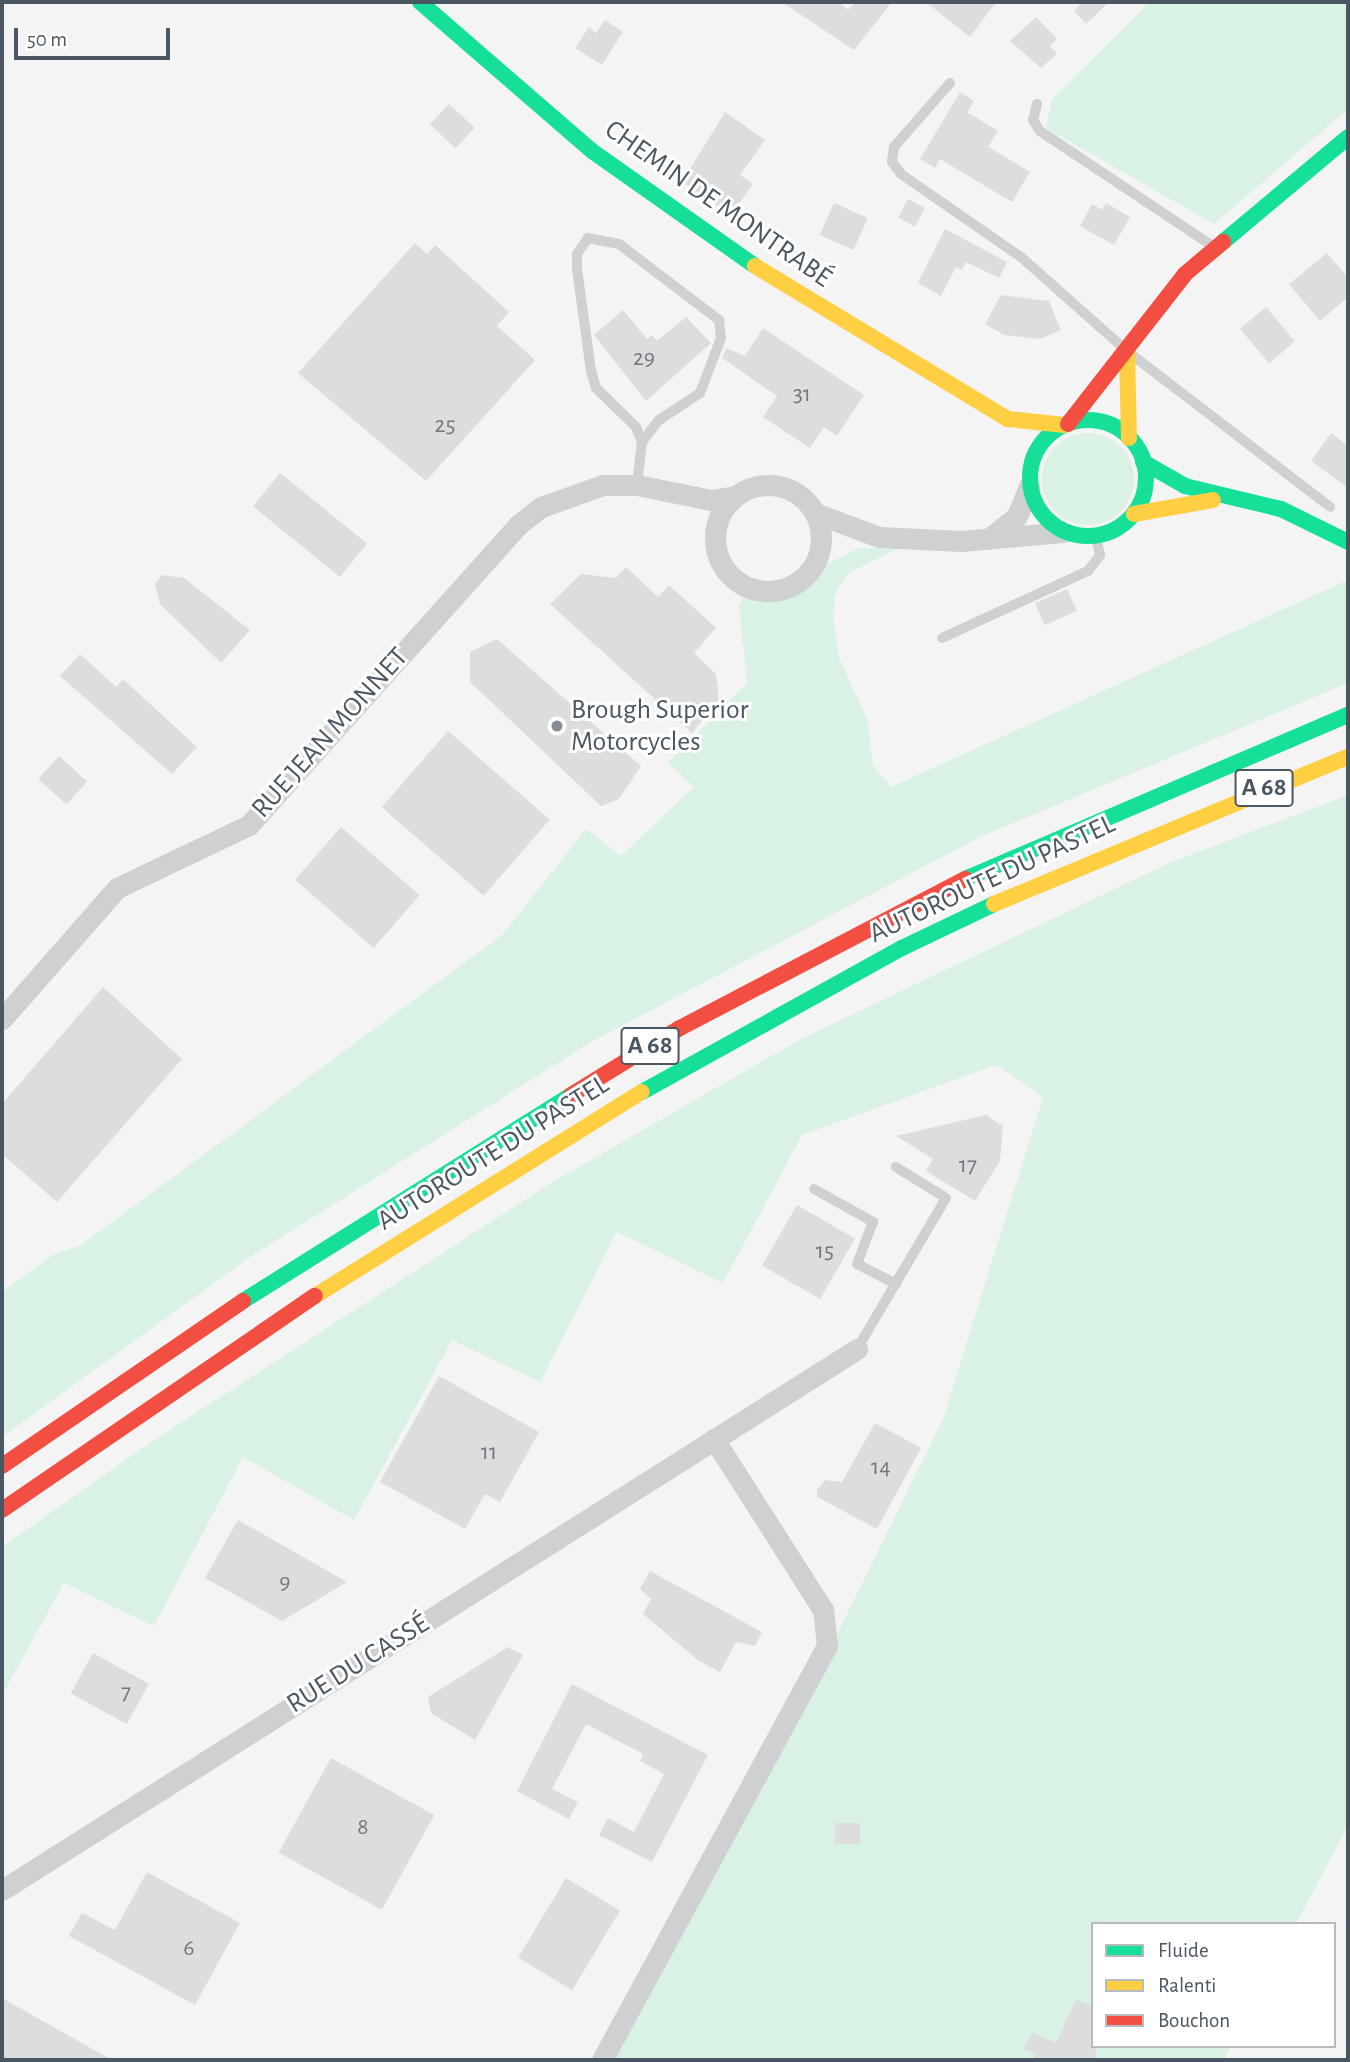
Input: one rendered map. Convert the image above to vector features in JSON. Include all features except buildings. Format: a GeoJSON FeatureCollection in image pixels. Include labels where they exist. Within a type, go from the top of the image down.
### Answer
{"type":"FeatureCollection","features":[{"type":"Feature","properties":{"kind":"main road","name":"CHEMIN DE MONTRABÉ"},"geometry":{"type":"LineString","coordinates":[[420,2],[666,207],[934,379],[1008,419],[1067,424]]}},
{"type":"Feature","properties":{"kind":"main road"},"geometry":{"type":"LineString","coordinates":[[1243,502],[1190,500],[1134,514],[1096,536],[1063,531],[1044,518],[1030,478],[1041,443],[1067,424],[1128,351],[1158,302],[1214,247],[1348,137]]}},
{"type":"Feature","properties":{"kind":"main road"},"geometry":{"type":"LineString","coordinates":[[1128,351],[1123,380],[1129,438],[1143,461],[1146,483],[1134,514]]}},
{"type":"Feature","properties":{"kind":"main road","name":"CHEMIN DE MONTRABÉ"},"geometry":{"type":"LineString","coordinates":[[934,379],[1013,444],[1030,478]]}},
{"type":"Feature","properties":{"kind":"main road"},"geometry":{"type":"LineString","coordinates":[[1067,424],[1094,421],[1129,438]]}},
{"type":"Feature","properties":{"kind":"main road"},"geometry":{"type":"LineString","coordinates":[[1143,461],[1185,486],[1308,519],[1348,542]]}},
{"type":"Feature","properties":{"kind":"main road","name":"AUTOROUTE DU PASTEL"},"geometry":{"type":"LineString","coordinates":[[2,1466],[338,1236],[680,1028],[986,868],[1348,715]]}},
{"type":"Feature","properties":{"kind":"main road","name":"AUTOROUTE DU PASTEL"},"geometry":{"type":"LineString","coordinates":[[2,1510],[301,1305],[660,1081],[902,948],[1027,889],[1348,757]]}},
{"type":"Feature","properties":{"kind":"street"},"geometry":{"type":"LineString","coordinates":[[988,540],[1017,516],[1030,478]]}},
{"type":"Feature","properties":{"kind":"street","name":"RUE JEAN MONNET"},"geometry":{"type":"LineString","coordinates":[[2,1019],[117,888],[249,825],[518,525],[572,493],[637,485],[711,500],[736,496]]}},
{"type":"Feature","properties":{"kind":"street"},"geometry":{"type":"LineString","coordinates":[[879,537],[815,513],[785,488],[760,486],[736,496],[715,533],[727,572],[749,588],[789,587],[818,558],[836,546],[879,537],[988,540],[1063,531]]}},
{"type":"Feature","properties":{"kind":"street","name":"RUE JEAN MONNET"},"geometry":{"type":"LineString","coordinates":[[671,493],[715,533]]}},
{"type":"Feature","properties":{"kind":"street"},"geometry":{"type":"LineString","coordinates":[[815,513],[822,535],[818,558]]}},
{"type":"Feature","properties":{"kind":"street","name":"RUE DU CASSÉ"},"geometry":{"type":"LineString","coordinates":[[2,1890],[857,1349]]}},
{"type":"Feature","properties":{"kind":"street"},"geometry":{"type":"LineString","coordinates":[[602,2060],[827,1646],[822,1609],[714,1439]]}},
{"type":"Feature","properties":{"kind":"lane"},"geometry":{"type":"LineString","coordinates":[[950,83],[894,147],[892,162],[1021,257],[1128,351],[1330,507]]}},
{"type":"Feature","properties":{"kind":"lane"},"geometry":{"type":"LineString","coordinates":[[1037,104],[1033,120],[1040,131],[1214,247]]}},
{"type":"Feature","properties":{"kind":"lane"},"geometry":{"type":"LineString","coordinates":[[637,485],[642,442],[652,426],[700,393],[721,338],[719,320],[619,244],[588,238],[576,254],[576,269],[591,372],[596,388],[632,419],[642,442]]}},
{"type":"Feature","properties":{"kind":"lane"},"geometry":{"type":"LineString","coordinates":[[942,638],[1088,571],[1100,555],[1096,536]]}},
{"type":"Feature","properties":{"kind":"lane"},"geometry":{"type":"LineString","coordinates":[[857,1349],[946,1198],[896,1167]]}},
{"type":"Feature","properties":{"kind":"lane"},"geometry":{"type":"LineString","coordinates":[[814,1189],[873,1222],[857,1264],[896,1284]]}},
{"type":"Feature","properties":{"kind":"green space"},"geometry":{"type":"Polygon","coordinates":[[[1150,2],[1348,2],[1348,109],[1214,224],[1046,128],[1052,99],[1150,2]]]}},
{"type":"Feature","properties":{"kind":"green space"},"geometry":{"type":"Polygon","coordinates":[[[1088,433],[1114,441],[1126,453],[1134,479],[1126,505],[1114,517],[1088,525],[1062,517],[1050,505],[1042,479],[1050,453],[1062,441],[1088,433]]]}},
{"type":"Feature","properties":{"kind":"green space"},"geometry":{"type":"Polygon","coordinates":[[[859,548],[899,548],[850,572],[836,591],[833,616],[838,655],[867,719],[873,766],[891,787],[1348,580],[1348,683],[980,837],[591,1042],[250,1257],[2,1437],[2,1292],[53,1255],[81,1245],[502,935],[586,829],[621,856],[694,787],[668,763],[747,683],[739,606],[744,597],[766,602],[805,590],[827,564],[859,548]]]}},
{"type":"Feature","properties":{"kind":"green space"},"geometry":{"type":"Polygon","coordinates":[[[1348,795],[1348,1825],[1297,1922],[1091,1922],[1091,2048],[1230,2048],[1224,2060],[601,2060],[821,1667],[943,1419],[1043,1097],[996,1065],[802,1135],[723,1283],[617,1232],[540,1382],[452,1340],[354,1520],[243,1457],[154,1626],[64,1583],[2,1695],[2,1547],[148,1444],[551,1183],[801,1039],[1169,863],[1348,795]]]}},
{"type":"Feature","properties":{"kind":"traffic: fast"},"geometry":{"type":"LineString","coordinates":[[420,2],[592,151],[755,266]]}},
{"type":"Feature","properties":{"kind":"traffic: fast"},"geometry":{"type":"LineString","coordinates":[[1223,242],[1348,137]]}},
{"type":"Feature","properties":{"kind":"traffic: fast"},"geometry":{"type":"LineString","coordinates":[[1088,420],[1110,424],[1129,437],[1142,456],[1146,478],[1142,500],[1129,519],[1110,532],[1088,536],[1066,532],[1047,519],[1034,500],[1030,478],[1034,456],[1047,437],[1066,424],[1088,420]]}},
{"type":"Feature","properties":{"kind":"traffic: fast"},"geometry":{"type":"LineString","coordinates":[[1143,462],[1185,486],[1281,509],[1348,542]]}},
{"type":"Feature","properties":{"kind":"traffic: fast"},"geometry":{"type":"LineString","coordinates":[[965,879],[1348,715]]}},
{"type":"Feature","properties":{"kind":"traffic: fast"},"geometry":{"type":"LineString","coordinates":[[642,1092],[902,948],[994,904]]}},
{"type":"Feature","properties":{"kind":"traffic: fast"},"geometry":{"type":"LineString","coordinates":[[243,1301],[571,1095]]}},
{"type":"Feature","properties":{"kind":"traffic: slow"},"geometry":{"type":"LineString","coordinates":[[755,266],[1008,419],[1065,425]]}},
{"type":"Feature","properties":{"kind":"traffic: slow"},"geometry":{"type":"LineString","coordinates":[[1127,351],[1129,438]]}},
{"type":"Feature","properties":{"kind":"traffic: slow"},"geometry":{"type":"LineString","coordinates":[[1134,514],[1213,500]]}},
{"type":"Feature","properties":{"kind":"traffic: slow"},"geometry":{"type":"LineString","coordinates":[[994,904],[1348,757]]}},
{"type":"Feature","properties":{"kind":"traffic: slow"},"geometry":{"type":"LineString","coordinates":[[315,1296],[642,1092]]}},
{"type":"Feature","properties":{"kind":"traffic: jam"},"geometry":{"type":"LineString","coordinates":[[1068,424],[1185,274],[1223,242]]}},
{"type":"Feature","properties":{"kind":"traffic: jam"},"geometry":{"type":"LineString","coordinates":[[571,1095],[680,1028],[965,879]]}},
{"type":"Feature","properties":{"kind":"traffic: jam"},"geometry":{"type":"LineString","coordinates":[[2,1510],[315,1296]]}},
{"type":"Feature","properties":{"kind":"traffic: jam"},"geometry":{"type":"LineString","coordinates":[[2,1466],[243,1301]]}},
{"type":"Feature","properties":{"kind":"place","name":"Brough Superior Motorcycles"},"geometry":{"type":"Point","coordinates":[557,726]}}]}
